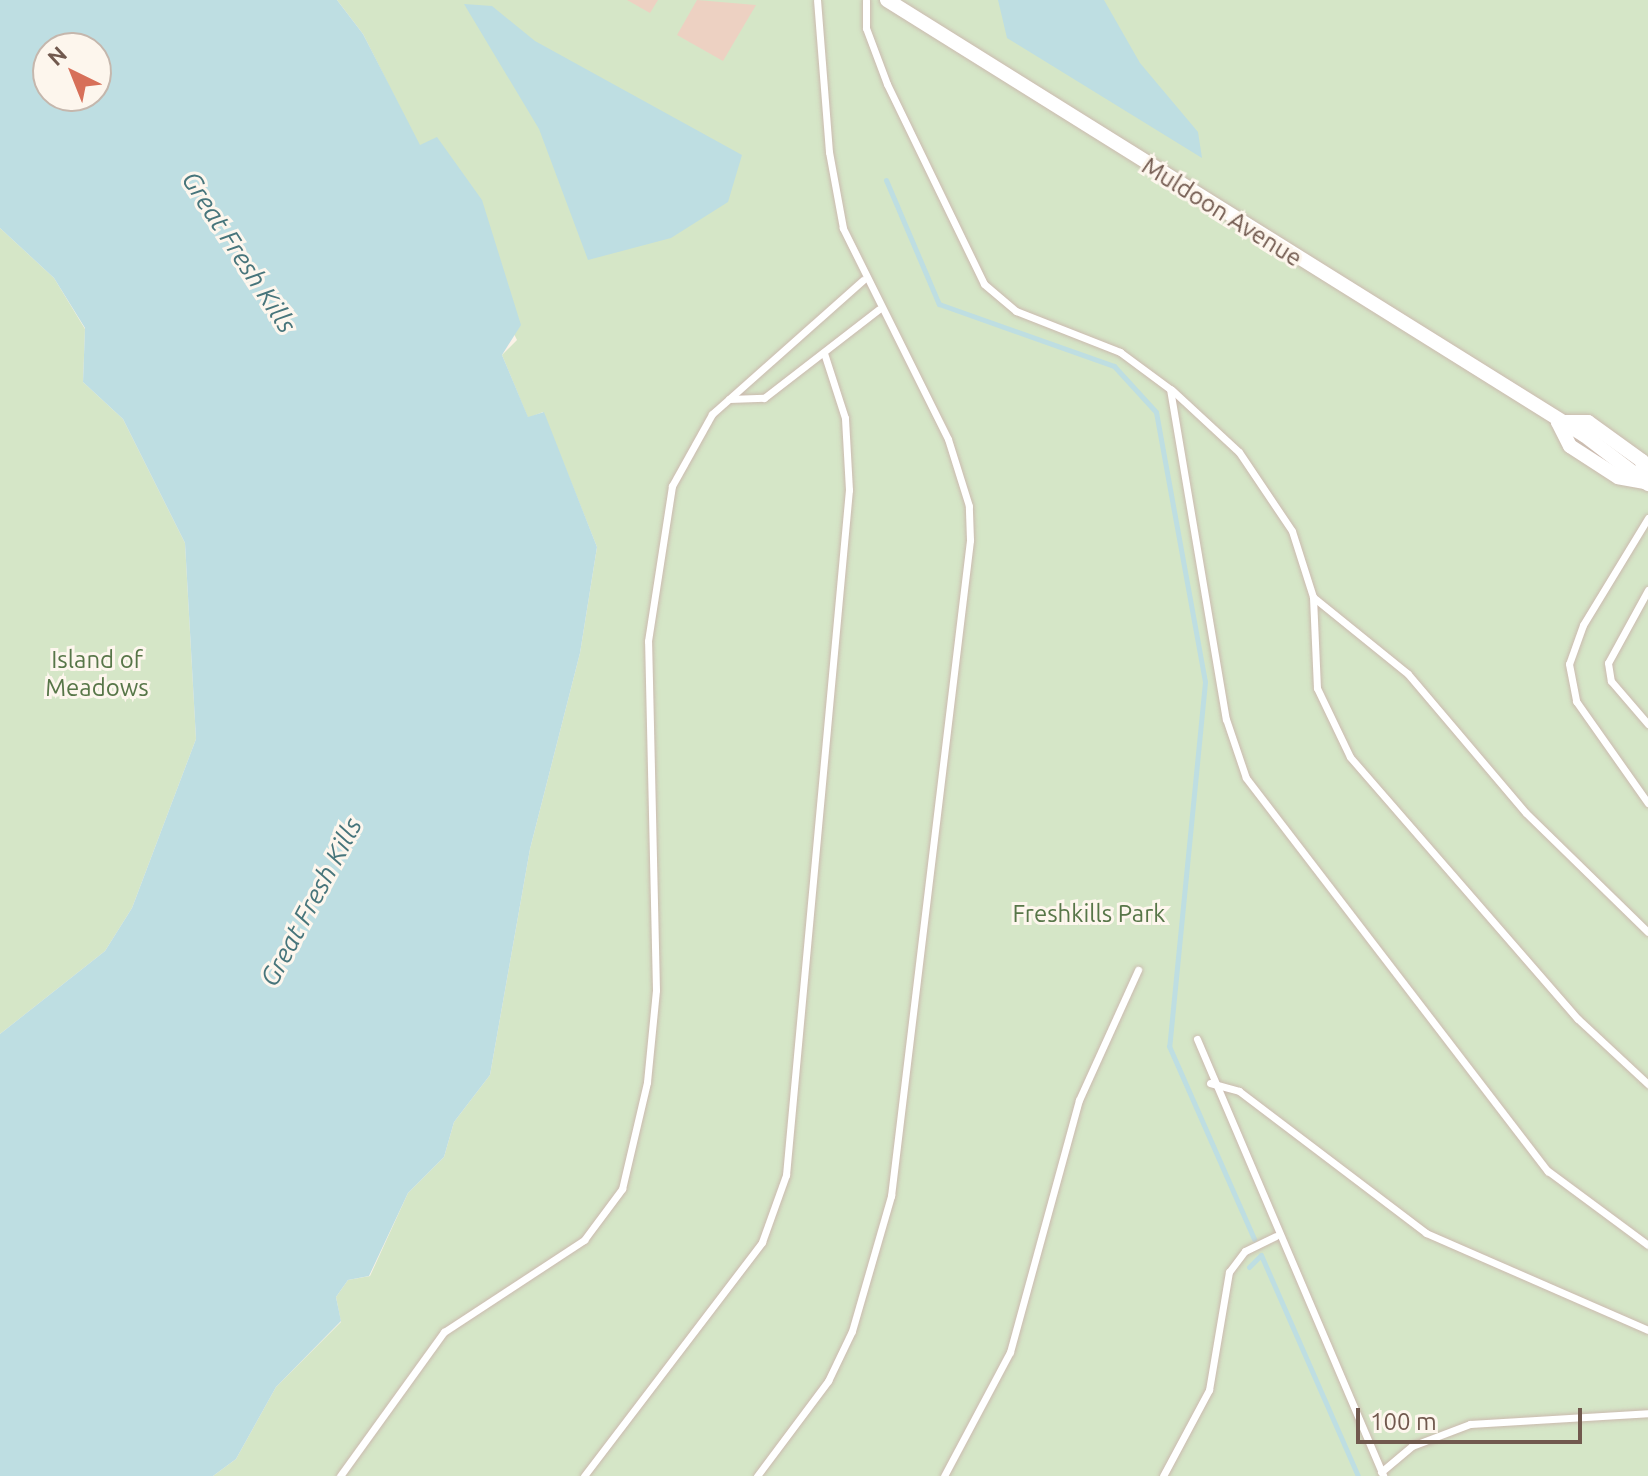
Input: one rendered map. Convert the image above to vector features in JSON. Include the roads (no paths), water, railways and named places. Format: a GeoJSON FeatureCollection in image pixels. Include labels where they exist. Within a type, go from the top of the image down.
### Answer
{"type":"FeatureCollection","features":[{"type":"Feature","properties":{"kind":"street","name":"Muldoon Avenue"},"geometry":{"type":"LineString","coordinates":[[887,0],[1558,422],[1647,483]]}},
{"type":"Feature","properties":{"kind":"lane"},"geometry":{"type":"LineString","coordinates":[[757,1476],[828,1381],[879,1248],[906,1090],[966,602],[969,506],[961,476],[863,280],[843,228],[829,152],[817,0]]}},
{"type":"Feature","properties":{"kind":"lane"},"geometry":{"type":"LineString","coordinates":[[866,0],[866,28],[887,84],[984,284],[1016,311],[1120,352],[1170,389],[1260,477],[1292,531],[1313,597],[1317,688],[1350,757],[1578,1019],[1648,1084]]}},
{"type":"Feature","properties":{"kind":"lane"},"geometry":{"type":"LineString","coordinates":[[340,1476],[444,1332],[584,1240],[622,1189],[635,1155],[656,990],[648,641],[654,569],[680,462],[729,399],[863,280]]}},
{"type":"Feature","properties":{"kind":"lane"},"geometry":{"type":"LineString","coordinates":[[729,399],[764,398],[879,309]]}},
{"type":"Feature","properties":{"kind":"lane"},"geometry":{"type":"LineString","coordinates":[[584,1476],[762,1242],[786,1175],[849,490],[845,418],[824,353]]}},
{"type":"Feature","properties":{"kind":"lane"},"geometry":{"type":"LineString","coordinates":[[1170,389],[1226,719],[1246,778],[1548,1171],[1648,1245]]}},
{"type":"Feature","properties":{"kind":"lane"},"geometry":{"type":"LineString","coordinates":[[1648,518],[1583,625],[1569,664],[1576,701],[1648,803]]}},
{"type":"Feature","properties":{"kind":"lane"},"geometry":{"type":"LineString","coordinates":[[1648,590],[1608,663],[1611,681],[1648,724]]}},
{"type":"Feature","properties":{"kind":"lane"},"geometry":{"type":"LineString","coordinates":[[1313,597],[1408,674],[1526,813],[1648,932]]}},
{"type":"Feature","properties":{"kind":"lane"},"geometry":{"type":"LineString","coordinates":[[944,1476],[1010,1352],[1079,1100],[1138,970]]}},
{"type":"Feature","properties":{"kind":"lane"},"geometry":{"type":"LineString","coordinates":[[1197,1039],[1210,1083],[1382,1474],[1412,1446],[1470,1424],[1648,1413]]}},
{"type":"Feature","properties":{"kind":"lane"},"geometry":{"type":"LineString","coordinates":[[1210,1083],[1239,1091],[1426,1233],[1648,1330]]}},
{"type":"Feature","properties":{"kind":"lane"},"geometry":{"type":"LineString","coordinates":[[1163,1476],[1209,1390],[1229,1272],[1245,1251],[1276,1236]]}},
{"type":"Feature","properties":{"kind":"water","name":"Great Fresh Kills"},"geometry":{"type":"Polygon","coordinates":[[[0,0],[337,0],[363,34],[420,145],[437,137],[482,200],[521,325],[502,355],[528,417],[544,412],[597,547],[580,653],[530,849],[490,1075],[454,1122],[444,1157],[408,1193],[369,1276],[348,1280],[336,1297],[341,1321],[276,1387],[236,1459],[213,1476],[0,1476],[0,1034],[105,951],[132,908],[196,739],[185,543],[123,419],[83,382],[85,328],[54,278],[0,228],[0,0]]]}},
{"type":"Feature","properties":{"kind":"water"},"geometry":{"type":"Polygon","coordinates":[[[998,0],[1104,0],[1140,63],[1198,132],[1202,158],[1007,38],[998,0]]]}},
{"type":"Feature","properties":{"kind":"water"},"geometry":{"type":"Polygon","coordinates":[[[464,4],[492,6],[535,41],[742,155],[728,202],[671,238],[588,260],[539,129],[464,4]]]}},
{"type":"Feature","properties":{"kind":"waterway"},"geometry":{"type":"LineString","coordinates":[[886,180],[939,304],[1114,366],[1156,412],[1205,682],[1169,1046],[1254,1239]]}},
{"type":"Feature","properties":{"kind":"waterway"},"geometry":{"type":"LineString","coordinates":[[1249,1267],[1261,1255],[1358,1476]]}},
{"type":"Feature","properties":{"kind":"park label","name":"Island of Meadows"},"geometry":{"type":"Point","coordinates":[97,674]}},
{"type":"Feature","properties":{"kind":"park label","name":"Freshkills Park"},"geometry":{"type":"Point","coordinates":[1089,914]}}]}
